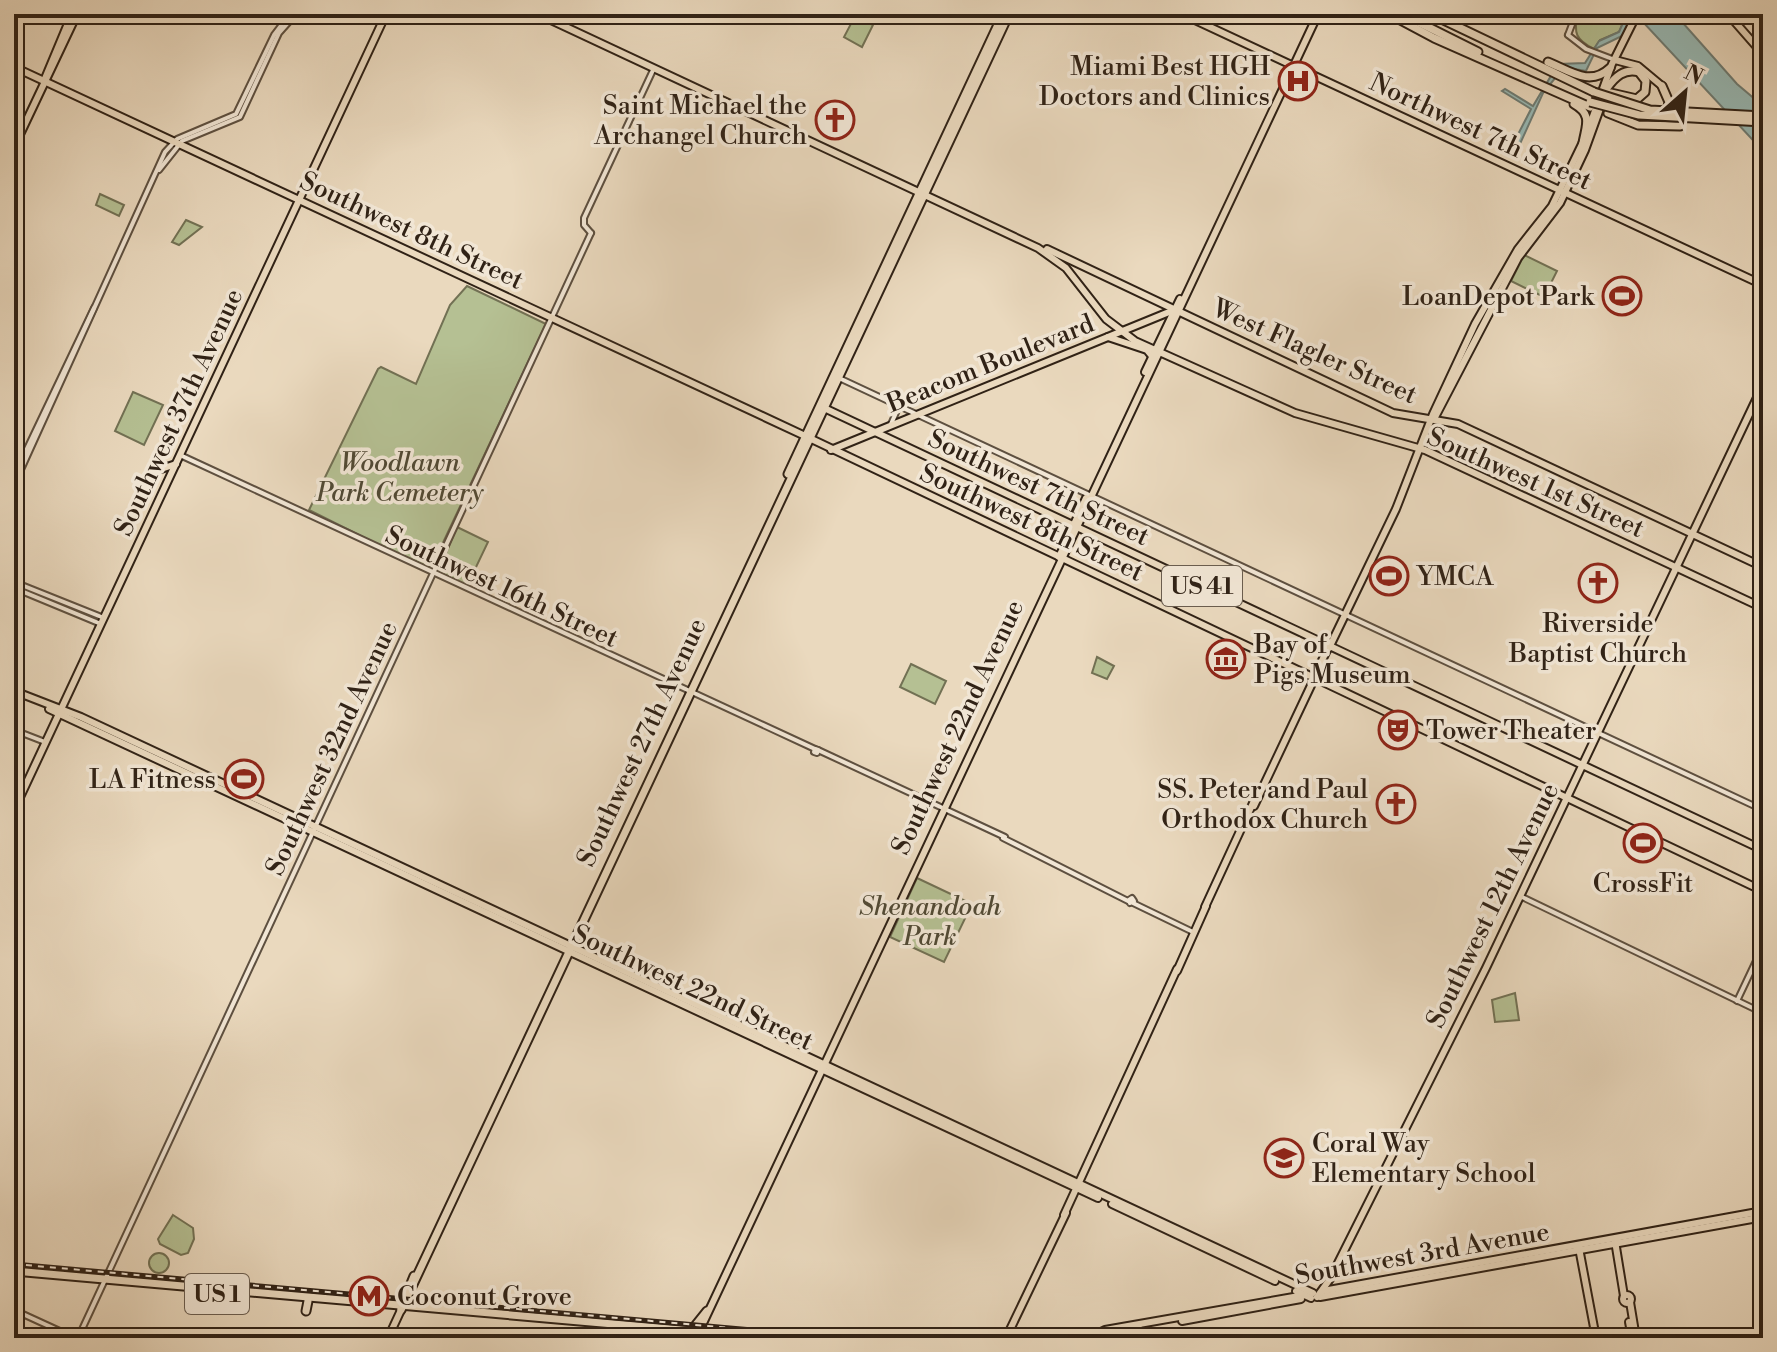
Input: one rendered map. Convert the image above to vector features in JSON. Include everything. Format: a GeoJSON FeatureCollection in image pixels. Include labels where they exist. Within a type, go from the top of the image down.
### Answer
{"type":"FeatureCollection","features":[{"type":"Feature","properties":{"kind":"highway"},"geometry":{"type":"LineString","coordinates":[[947,137],[968,101],[980,63],[1006,14]]}},
{"type":"Feature","properties":{"kind":"highway"},"geometry":{"type":"LineString","coordinates":[[947,137],[1006,14]]}},
{"type":"Feature","properties":{"kind":"highway"},"geometry":{"type":"LineString","coordinates":[[1389,14],[1457,48],[1633,123],[1680,126]]}},
{"type":"Feature","properties":{"kind":"highway"},"geometry":{"type":"LineString","coordinates":[[1402,14],[1546,86],[1584,112],[1588,122],[1583,143]]}},
{"type":"Feature","properties":{"kind":"highway"},"geometry":{"type":"LineString","coordinates":[[1431,14],[1596,90],[1650,110],[1763,119]]}},
{"type":"Feature","properties":{"kind":"highway"},"geometry":{"type":"LineString","coordinates":[[1560,71],[1592,79],[1610,68]]}},
{"type":"Feature","properties":{"kind":"highway"},"geometry":{"type":"LineString","coordinates":[[1596,90],[1637,99],[1645,92],[1646,81],[1641,73],[1629,70],[1617,76],[1609,91]]}},
{"type":"Feature","properties":{"kind":"highway"},"geometry":{"type":"LineString","coordinates":[[1651,125],[1664,118],[1669,106],[1662,86]]}},
{"type":"Feature","properties":{"kind":"highway"},"geometry":{"type":"LineString","coordinates":[[1590,104],[1639,115],[1763,119]]}},
{"type":"Feature","properties":{"kind":"highway","name":"Southwest 27th Avenue"},"geometry":{"type":"LineString","coordinates":[[402,1307],[947,137]]}},
{"type":"Feature","properties":{"kind":"highway","name":"Southwest 27th Avenue"},"geometry":{"type":"LineString","coordinates":[[402,1307],[436,1236]]}},
{"type":"Feature","properties":{"kind":"highway","name":"US 1"},"geometry":{"type":"LineString","coordinates":[[14,1273],[697,1334],[772,1338]]}},
{"type":"Feature","properties":{"kind":"highway","name":"US 1"},"geometry":{"type":"LineString","coordinates":[[104,1281],[308,1301],[420,1307],[540,1322],[568,1320],[719,1338]]}},
{"type":"Feature","properties":{"kind":"highway"},"geometry":{"type":"LineString","coordinates":[[410,1295],[412,1303],[420,1307]]}},
{"type":"Feature","properties":{"kind":"highway"},"geometry":{"type":"LineString","coordinates":[[306,1311],[308,1301]]}},
{"type":"Feature","properties":{"kind":"highway"},"geometry":{"type":"LineString","coordinates":[[697,1334],[707,1311]]}},
{"type":"Feature","properties":{"kind":"main road"},"geometry":{"type":"LineString","coordinates":[[14,147],[75,14]]}},
{"type":"Feature","properties":{"kind":"main road","name":"West Flagler Street"},"geometry":{"type":"LineString","coordinates":[[538,14],[1393,413],[1452,422],[1763,567]]}},
{"type":"Feature","properties":{"kind":"main road","name":"West Flagler Street"},"geometry":{"type":"LineString","coordinates":[[546,14],[653,66]]}},
{"type":"Feature","properties":{"kind":"main road","name":"Northwest 7th Street"},"geometry":{"type":"LineString","coordinates":[[1182,14],[1763,285]]}},
{"type":"Feature","properties":{"kind":"main road"},"geometry":{"type":"LineString","coordinates":[[1176,311],[1318,14]]}},
{"type":"Feature","properties":{"kind":"main road"},"geometry":{"type":"LineString","coordinates":[[1730,14],[1761,51]]}},
{"type":"Feature","properties":{"kind":"main road","name":"Southwest 37th Avenue"},"geometry":{"type":"LineString","coordinates":[[14,810],[386,15]]}},
{"type":"Feature","properties":{"kind":"main road"},"geometry":{"type":"LineString","coordinates":[[1434,419],[1516,261],[1551,217],[1583,143],[1610,68],[1636,16]]}},
{"type":"Feature","properties":{"kind":"main road"},"geometry":{"type":"LineString","coordinates":[[1621,46],[1623,55],[1631,63],[1662,86]]}},
{"type":"Feature","properties":{"kind":"main road"},"geometry":{"type":"LineString","coordinates":[[1615,60],[1631,63]]}},
{"type":"Feature","properties":{"kind":"main road"},"geometry":{"type":"LineString","coordinates":[[1006,1338],[1193,932],[1393,513],[1477,321],[1515,252],[1549,211],[1585,150],[1609,91],[1615,60]]}},
{"type":"Feature","properties":{"kind":"main road","name":"Southwest 8th Street"},"geometry":{"type":"LineString","coordinates":[[14,67],[1061,557],[1763,891]]}},
{"type":"Feature","properties":{"kind":"main road"},"geometry":{"type":"LineString","coordinates":[[186,147],[189,138]]}},
{"type":"Feature","properties":{"kind":"main road","name":"West Flagler Street"},"geometry":{"type":"LineString","coordinates":[[986,221],[1050,255]]}},
{"type":"Feature","properties":{"kind":"main road","name":"Southwest 1st Street"},"geometry":{"type":"LineString","coordinates":[[1050,255],[1074,276],[1098,309],[1124,334],[1155,352],[1295,413],[1421,449],[1763,608]]}},
{"type":"Feature","properties":{"kind":"main road"},"geometry":{"type":"LineString","coordinates":[[1074,276],[1073,264],[1113,281]]}},
{"type":"Feature","properties":{"kind":"main road","name":"Beacom Boulevard"},"geometry":{"type":"LineString","coordinates":[[828,448],[1176,311]]}},
{"type":"Feature","properties":{"kind":"main road","name":"Southwest 22nd Avenue"},"geometry":{"type":"LineString","coordinates":[[697,1334],[1090,496],[1168,321],[1176,311]]}},
{"type":"Feature","properties":{"kind":"main road","name":"Southwest 22nd Avenue"},"geometry":{"type":"LineString","coordinates":[[1155,352],[1176,311]]}},
{"type":"Feature","properties":{"kind":"main road","name":"Beacom Boulevard"},"geometry":{"type":"LineString","coordinates":[[1152,320],[1164,318],[1168,321]]}},
{"type":"Feature","properties":{"kind":"main road"},"geometry":{"type":"LineString","coordinates":[[1124,334],[1134,345]]}},
{"type":"Feature","properties":{"kind":"main road"},"geometry":{"type":"LineString","coordinates":[[1108,337],[1155,352]]}},
{"type":"Feature","properties":{"kind":"main road","name":"Southwest 12th Avenue"},"geometry":{"type":"LineString","coordinates":[[1324,1291],[1520,896],[1763,385]]}},
{"type":"Feature","properties":{"kind":"main road","name":"Southwest 7th Street"},"geometry":{"type":"LineString","coordinates":[[822,406],[1329,648],[1763,850]]}},
{"type":"Feature","properties":{"kind":"main road"},"geometry":{"type":"LineString","coordinates":[[1440,412],[1452,422]]}},
{"type":"Feature","properties":{"kind":"main road"},"geometry":{"type":"LineString","coordinates":[[885,436],[891,424]]}},
{"type":"Feature","properties":{"kind":"main road"},"geometry":{"type":"LineString","coordinates":[[1406,446],[1416,456]]}},
{"type":"Feature","properties":{"kind":"main road"},"geometry":{"type":"LineString","coordinates":[[1406,483],[1421,449]]}},
{"type":"Feature","properties":{"kind":"main road"},"geometry":{"type":"LineString","coordinates":[[161,469],[176,464]]}},
{"type":"Feature","properties":{"kind":"main road"},"geometry":{"type":"LineString","coordinates":[[142,515],[150,520]]}},
{"type":"Feature","properties":{"kind":"main road","name":"Southwest 22nd Street"},"geometry":{"type":"LineString","coordinates":[[14,693],[60,710],[1311,1296]]}},
{"type":"Feature","properties":{"kind":"main road","name":"Southwest 22nd Avenue"},"geometry":{"type":"LineString","coordinates":[[707,1311],[784,1150]]}},
{"type":"Feature","properties":{"kind":"main road","name":"Southwest 3rd Avenue"},"geometry":{"type":"LineString","coordinates":[[1090,1338],[1105,1330],[1149,1325],[1288,1297],[1355,1291],[1763,1211]]}},
{"type":"Feature","properties":{"kind":"main road","name":"Southwest 3rd Avenue"},"geometry":{"type":"LineString","coordinates":[[1616,1240],[1763,1217]]}},
{"type":"Feature","properties":{"kind":"main road"},"geometry":{"type":"LineString","coordinates":[[1616,1240],[1634,1338]]}},
{"type":"Feature","properties":{"kind":"main road"},"geometry":{"type":"LineString","coordinates":[[1578,1247],[1594,1338]]}},
{"type":"Feature","properties":{"kind":"main road","name":"Southwest 3rd Avenue"},"geometry":{"type":"LineString","coordinates":[[1324,1291],[1578,1247]]}},
{"type":"Feature","properties":{"kind":"main road","name":"Southwest 22nd Street"},"geometry":{"type":"LineString","coordinates":[[1256,1270],[1311,1296]]}},
{"type":"Feature","properties":{"kind":"main road"},"geometry":{"type":"LineString","coordinates":[[1330,1279],[1336,1288]]}},
{"type":"Feature","properties":{"kind":"main road"},"geometry":{"type":"LineString","coordinates":[[1355,1291],[1359,1283]]}},
{"type":"Feature","properties":{"kind":"main road"},"geometry":{"type":"LineString","coordinates":[[1288,1297],[1290,1288]]}},
{"type":"Feature","properties":{"kind":"main road"},"geometry":{"type":"LineString","coordinates":[[1311,1296],[1324,1291]]}},
{"type":"Feature","properties":{"kind":"main road","name":"Southwest 3rd Avenue"},"geometry":{"type":"LineString","coordinates":[[1100,1338],[1149,1325],[1311,1296]]}},
{"type":"Feature","properties":{"kind":"main road","name":"Southwest 27th Avenue"},"geometry":{"type":"LineString","coordinates":[[388,1338],[402,1307]]}},
{"type":"Feature","properties":{"kind":"main road"},"geometry":{"type":"LineString","coordinates":[[1188,1316],[1189,1307]]}},
{"type":"Feature","properties":{"kind":"main road"},"geometry":{"type":"LineString","coordinates":[[1153,1314],[1158,1321]]}},
{"type":"Feature","properties":{"kind":"main road"},"geometry":{"type":"LineString","coordinates":[[1221,1322],[1223,1314]]}},
{"type":"Feature","properties":{"kind":"main road"},"geometry":{"type":"LineString","coordinates":[[1138,1325],[1139,1316]]}},
{"type":"Feature","properties":{"kind":"street"},"geometry":{"type":"LineString","coordinates":[[176,142],[234,119],[251,90],[272,42],[288,17],[296,14]]}},
{"type":"Feature","properties":{"kind":"street"},"geometry":{"type":"LineString","coordinates":[[1576,14],[1571,34],[1577,42],[1596,54],[1615,60]]}},
{"type":"Feature","properties":{"kind":"street","name":"Southwest 32nd Avenue"},"geometry":{"type":"LineString","coordinates":[[76,1338],[315,829],[431,573],[553,318],[591,233],[584,223],[653,66]]}},
{"type":"Feature","properties":{"kind":"street"},"geometry":{"type":"LineString","coordinates":[[14,485],[159,170],[176,142],[234,119]]}},
{"type":"Feature","properties":{"kind":"street"},"geometry":{"type":"LineString","coordinates":[[14,476],[96,306]]}},
{"type":"Feature","properties":{"kind":"street"},"geometry":{"type":"LineString","coordinates":[[836,376],[1763,810]]}},
{"type":"Feature","properties":{"kind":"street"},"geometry":{"type":"LineString","coordinates":[[891,424],[899,406]]}},
{"type":"Feature","properties":{"kind":"street","name":"Southwest 16th Street"},"geometry":{"type":"LineString","coordinates":[[180,455],[688,693],[944,808],[1193,932]]}},
{"type":"Feature","properties":{"kind":"street"},"geometry":{"type":"LineString","coordinates":[[14,582],[102,621]]}},
{"type":"Feature","properties":{"kind":"street"},"geometry":{"type":"LineString","coordinates":[[16,589],[24,586]]}},
{"type":"Feature","properties":{"kind":"street"},"geometry":{"type":"LineString","coordinates":[[16,589],[62,604]]}},
{"type":"Feature","properties":{"kind":"street"},"geometry":{"type":"LineString","coordinates":[[14,730],[45,742]]}},
{"type":"Feature","properties":{"kind":"street"},"geometry":{"type":"LineString","coordinates":[[1520,896],[1763,1013]]}},
{"type":"Feature","properties":{"kind":"street"},"geometry":{"type":"LineString","coordinates":[[1737,1001],[1763,946]]}},
{"type":"Feature","properties":{"kind":"street"},"geometry":{"type":"LineString","coordinates":[[14,1310],[76,1338]]}},
{"type":"Feature","properties":{"kind":"green space"},"geometry":{"type":"Polygon","coordinates":[[[1578,14],[1627,14],[1619,32],[1600,40],[1594,49],[1577,35],[1578,14]]]}},
{"type":"Feature","properties":{"kind":"green space"},"geometry":{"type":"Polygon","coordinates":[[[855,16],[873,25],[862,47],[844,37],[855,16]]]}},
{"type":"Feature","properties":{"kind":"green space"},"geometry":{"type":"Polygon","coordinates":[[[100,194],[124,205],[119,216],[96,205],[100,194]]]}},
{"type":"Feature","properties":{"kind":"green space"},"geometry":{"type":"Polygon","coordinates":[[[186,220],[202,227],[179,245],[172,242],[186,220]]]}},
{"type":"Feature","properties":{"kind":"green space"},"geometry":{"type":"Polygon","coordinates":[[[1524,255],[1557,271],[1544,297],[1511,281],[1524,255]]]}},
{"type":"Feature","properties":{"kind":"green space","name":"Woodlawn Park Cemetery"},"geometry":{"type":"Polygon","coordinates":[[[467,286],[546,324],[432,566],[427,569],[309,510],[378,369],[381,367],[416,384],[450,305],[467,286]]]}},
{"type":"Feature","properties":{"kind":"green space"},"geometry":{"type":"Polygon","coordinates":[[[133,392],[163,405],[144,445],[115,431],[133,392]]]}},
{"type":"Feature","properties":{"kind":"green space"},"geometry":{"type":"Polygon","coordinates":[[[457,527],[488,542],[467,586],[438,572],[457,527]]]}},
{"type":"Feature","properties":{"kind":"green space"},"geometry":{"type":"Polygon","coordinates":[[[1097,657],[1114,666],[1107,679],[1092,673],[1097,657]]]}},
{"type":"Feature","properties":{"kind":"green space"},"geometry":{"type":"Polygon","coordinates":[[[911,664],[946,681],[935,704],[900,687],[911,664]]]}},
{"type":"Feature","properties":{"kind":"green space","name":"Shenandoah Park"},"geometry":{"type":"Polygon","coordinates":[[[917,878],[972,904],[944,962],[890,937],[917,878]]]}},
{"type":"Feature","properties":{"kind":"green space"},"geometry":{"type":"Polygon","coordinates":[[[1515,993],[1519,1020],[1495,1022],[1492,1000],[1515,993]]]}},
{"type":"Feature","properties":{"kind":"green space"},"geometry":{"type":"Polygon","coordinates":[[[173,1215],[193,1228],[194,1239],[188,1253],[181,1255],[160,1244],[158,1239],[173,1215]]]}},
{"type":"Feature","properties":{"kind":"green space"},"geometry":{"type":"Polygon","coordinates":[[[159,1253],[166,1256],[169,1263],[166,1270],[159,1273],[152,1270],[149,1263],[152,1256],[159,1253]]]}},
{"type":"Feature","properties":{"kind":"water"},"geometry":{"type":"Polygon","coordinates":[[[1627,14],[1675,14],[1737,84],[1763,106],[1763,151],[1643,22],[1633,16],[1622,36],[1597,48],[1586,71],[1564,67],[1543,93],[1515,155],[1508,154],[1531,109],[1502,91],[1505,89],[1533,106],[1558,64],[1585,63],[1599,41],[1619,32],[1627,14]]]}},
{"type":"Feature","properties":{"kind":"railway"},"geometry":{"type":"LineString","coordinates":[[14,1264],[842,1338]]}},
{"type":"Feature","properties":{"kind":"railway"},"geometry":{"type":"LineString","coordinates":[[1744,1338],[1763,1334]]}},
{"type":"Feature","properties":{"kind":"place","name":"Miami Best HGH Doctors and Clinics"},"geometry":{"type":"Point","coordinates":[1298,81]}},
{"type":"Feature","properties":{"kind":"place","name":"Saint Michael the Archangel Church"},"geometry":{"type":"Point","coordinates":[835,120]}},
{"type":"Feature","properties":{"kind":"place","name":"LoanDepot Park"},"geometry":{"type":"Point","coordinates":[1622,296]}},
{"type":"Feature","properties":{"kind":"place","name":"YMCA"},"geometry":{"type":"Point","coordinates":[1389,576]}},
{"type":"Feature","properties":{"kind":"place","name":"Riverside Baptist Church"},"geometry":{"type":"Point","coordinates":[1598,583]}},
{"type":"Feature","properties":{"kind":"place","name":"Bay of Pigs Museum"},"geometry":{"type":"Point","coordinates":[1226,659]}},
{"type":"Feature","properties":{"kind":"place","name":"Tower Theater"},"geometry":{"type":"Point","coordinates":[1398,730]}},
{"type":"Feature","properties":{"kind":"place","name":"LA Fitness"},"geometry":{"type":"Point","coordinates":[244,779]}},
{"type":"Feature","properties":{"kind":"place","name":"SS. Peter and Paul Orthodox Church"},"geometry":{"type":"Point","coordinates":[1396,804]}},
{"type":"Feature","properties":{"kind":"place","name":"CrossFit"},"geometry":{"type":"Point","coordinates":[1643,843]}},
{"type":"Feature","properties":{"kind":"place","name":"Coral Way Elementary School"},"geometry":{"type":"Point","coordinates":[1284,1158]}},
{"type":"Feature","properties":{"kind":"place","name":"Coconut Grove"},"geometry":{"type":"Point","coordinates":[369,1296]}}]}
